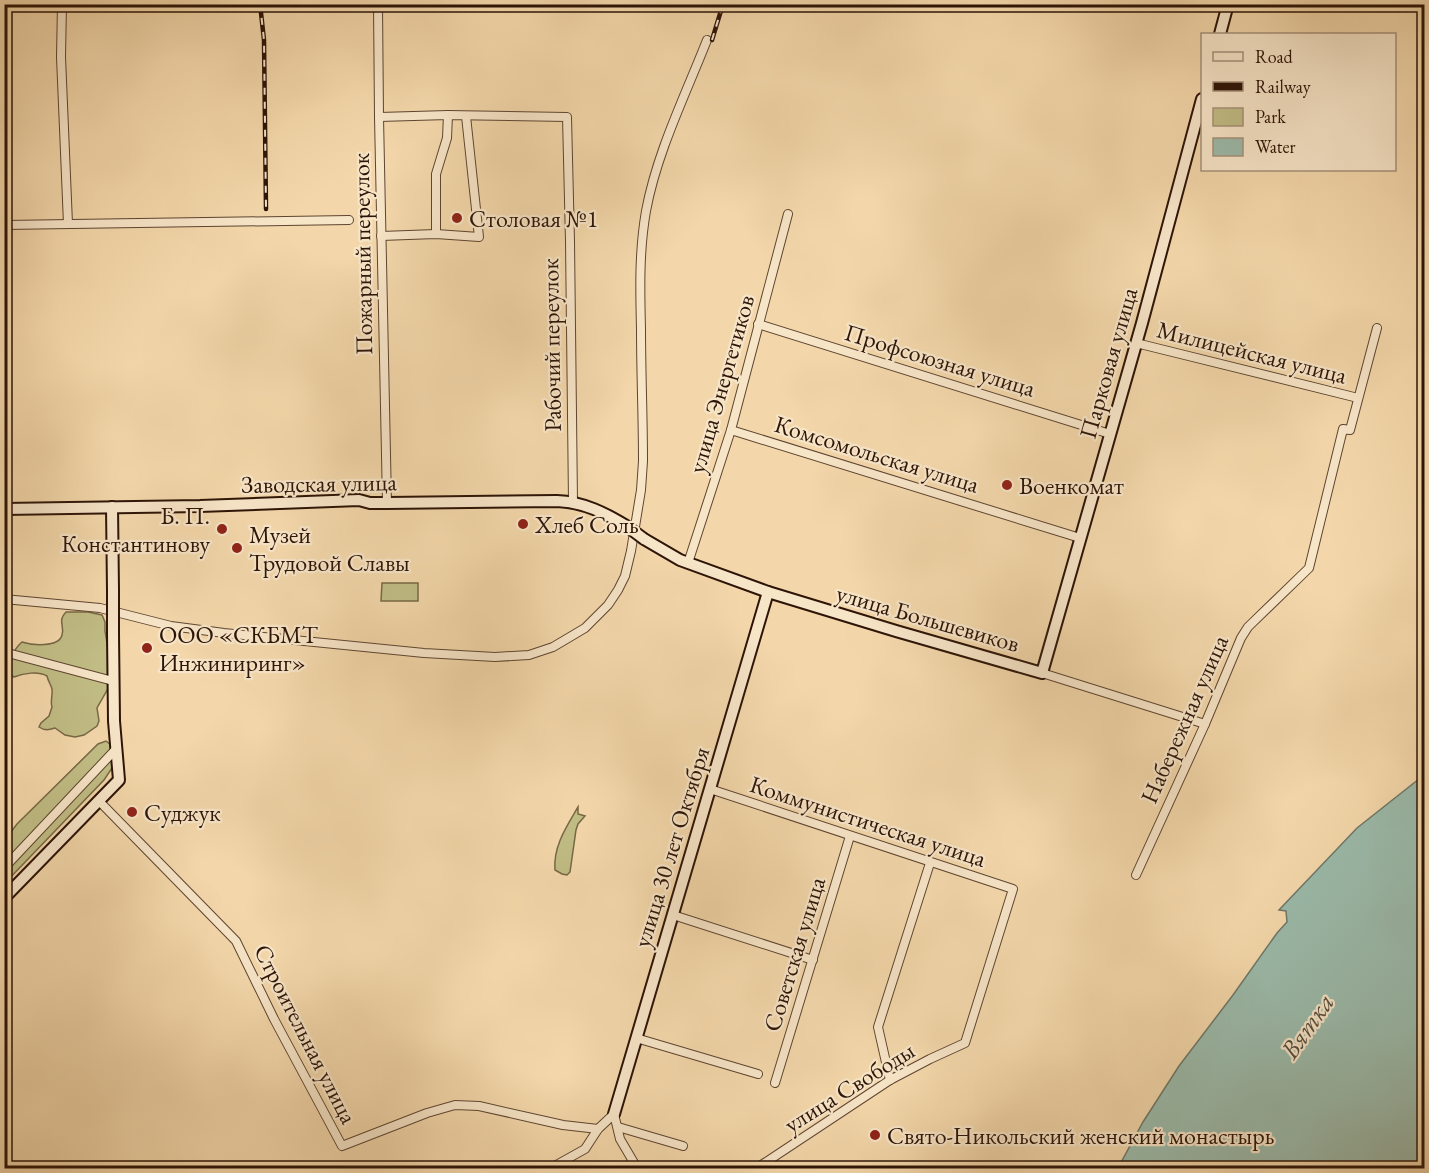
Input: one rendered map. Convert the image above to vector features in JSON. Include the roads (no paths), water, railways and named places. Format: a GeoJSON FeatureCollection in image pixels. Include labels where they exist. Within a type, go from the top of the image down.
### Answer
{"type":"FeatureCollection","features":[{"type":"Feature","properties":{"kind":"street"},"geometry":{"type":"LineString","coordinates":[[62,4],[61,57],[68,224]]}},
{"type":"Feature","properties":{"kind":"street","name":"Пожарный переулок"},"geometry":{"type":"LineString","coordinates":[[378,4],[387,503]]}},
{"type":"Feature","properties":{"kind":"street"},"geometry":{"type":"LineString","coordinates":[[1220,33],[1228,4]]}},
{"type":"Feature","properties":{"kind":"street"},"geometry":{"type":"LineString","coordinates":[[4,599],[100,608],[171,626],[424,653],[495,657],[520,656],[538,652],[563,642],[585,628],[614,597],[625,576],[632,551],[643,468],[639,277],[641,244],[646,212],[659,162],[708,40]]}},
{"type":"Feature","properties":{"kind":"street","name":"Парковая улица"},"geometry":{"type":"LineString","coordinates":[[1042,673],[1201,106]]}},
{"type":"Feature","properties":{"kind":"street"},"geometry":{"type":"LineString","coordinates":[[436,234],[436,174],[447,138],[448,116]]}},
{"type":"Feature","properties":{"kind":"street"},"geometry":{"type":"LineString","coordinates":[[379,117],[466,116],[479,237],[436,234],[381,236]]}},
{"type":"Feature","properties":{"kind":"street","name":"Рабочий переулок"},"geometry":{"type":"LineString","coordinates":[[466,116],[567,117],[573,502]]}},
{"type":"Feature","properties":{"kind":"street","name":"улица Энергетиков"},"geometry":{"type":"LineString","coordinates":[[688,563],[731,430],[788,214]]}},
{"type":"Feature","properties":{"kind":"street"},"geometry":{"type":"LineString","coordinates":[[4,225],[349,220]]}},
{"type":"Feature","properties":{"kind":"street","name":"Профсоюзная улица"},"geometry":{"type":"LineString","coordinates":[[758,324],[1110,434]]}},
{"type":"Feature","properties":{"kind":"street","name":"Набережная улица"},"geometry":{"type":"LineString","coordinates":[[1136,875],[1205,724],[1236,647],[1248,627],[1310,568],[1343,429],[1350,430],[1377,328]]}},
{"type":"Feature","properties":{"kind":"street","name":"Милицейская улица"},"geometry":{"type":"LineString","coordinates":[[1136,343],[1358,398]]}},
{"type":"Feature","properties":{"kind":"street","name":"Комсомольская улица"},"geometry":{"type":"LineString","coordinates":[[731,430],[1080,537]]}},
{"type":"Feature","properties":{"kind":"street","name":"Заводская улица"},"geometry":{"type":"LineString","coordinates":[[4,509],[200,506],[359,500],[387,503],[557,501],[586,505],[628,527],[644,539]]}},
{"type":"Feature","properties":{"kind":"street"},"geometry":{"type":"LineString","coordinates":[[4,898],[119,780],[113,681],[112,507]]}},
{"type":"Feature","properties":{"kind":"street","name":"улица Большевиков"},"geometry":{"type":"LineString","coordinates":[[644,539],[688,563],[768,592],[1205,724]]}},
{"type":"Feature","properties":{"kind":"street","name":"улица 30 лет Октября"},"geometry":{"type":"LineString","coordinates":[[614,1114],[768,592]]}},
{"type":"Feature","properties":{"kind":"street"},"geometry":{"type":"LineString","coordinates":[[4,652],[113,681]]}},
{"type":"Feature","properties":{"kind":"street"},"geometry":{"type":"LineString","coordinates":[[4,868],[116,749]]}},
{"type":"Feature","properties":{"kind":"street","name":"Коммунистическая улица"},"geometry":{"type":"LineString","coordinates":[[710,789],[1013,889],[965,1043]]}},
{"type":"Feature","properties":{"kind":"street","name":"Строительная улица"},"geometry":{"type":"LineString","coordinates":[[99,801],[236,941],[274,1019],[342,1146],[427,1113],[455,1105],[479,1106],[563,1125],[598,1129]]}},
{"type":"Feature","properties":{"kind":"street","name":"Советская улица"},"geometry":{"type":"LineString","coordinates":[[775,1083],[850,836]]}},
{"type":"Feature","properties":{"kind":"street"},"geometry":{"type":"LineString","coordinates":[[890,1080],[878,1027],[930,863]]}},
{"type":"Feature","properties":{"kind":"street"},"geometry":{"type":"LineString","coordinates":[[673,915],[813,960]]}},
{"type":"Feature","properties":{"kind":"street"},"geometry":{"type":"LineString","coordinates":[[636,1038],[758,1074]]}},
{"type":"Feature","properties":{"kind":"street","name":"улица Свободы"},"geometry":{"type":"LineString","coordinates":[[757,1168],[890,1080],[965,1043]]}},
{"type":"Feature","properties":{"kind":"street"},"geometry":{"type":"LineString","coordinates":[[551,1168],[585,1149],[598,1129],[614,1114],[620,1139],[637,1168]]}},
{"type":"Feature","properties":{"kind":"street"},"geometry":{"type":"LineString","coordinates":[[618,1127],[683,1146]]}},
{"type":"Feature","properties":{"kind":"water","name":"Вятка"},"geometry":{"type":"Polygon","coordinates":[[[1424,775],[1424,1158],[1414,1168],[1118,1168],[1143,1122],[1179,1066],[1287,922],[1286,911],[1279,910],[1357,828],[1424,775]]]}},
{"type":"Feature","properties":{"kind":"railway"},"geometry":{"type":"LineString","coordinates":[[260,4],[264,40],[266,209]]}},
{"type":"Feature","properties":{"kind":"railway"},"geometry":{"type":"LineString","coordinates":[[712,40],[723,4]]}},
{"type":"Feature","properties":{"kind":"place","name":"Столовая №1"},"geometry":{"type":"Point","coordinates":[457,218]}},
{"type":"Feature","properties":{"kind":"place","name":"Военкомат"},"geometry":{"type":"Point","coordinates":[1007,485]}},
{"type":"Feature","properties":{"kind":"place","name":"Хлеб Соль"},"geometry":{"type":"Point","coordinates":[523,524]}},
{"type":"Feature","properties":{"kind":"place","name":"Б. П. Константинову"},"geometry":{"type":"Point","coordinates":[222,529]}},
{"type":"Feature","properties":{"kind":"place","name":"Музей Трудовой Славы"},"geometry":{"type":"Point","coordinates":[237,548]}},
{"type":"Feature","properties":{"kind":"place","name":"ООО «СКБМТ Инжиниринг»"},"geometry":{"type":"Point","coordinates":[147,648]}},
{"type":"Feature","properties":{"kind":"place","name":"Суджук"},"geometry":{"type":"Point","coordinates":[132,812]}},
{"type":"Feature","properties":{"kind":"place","name":"Свято-Никольский женский монастырь"},"geometry":{"type":"Point","coordinates":[875,1135]}}]}
